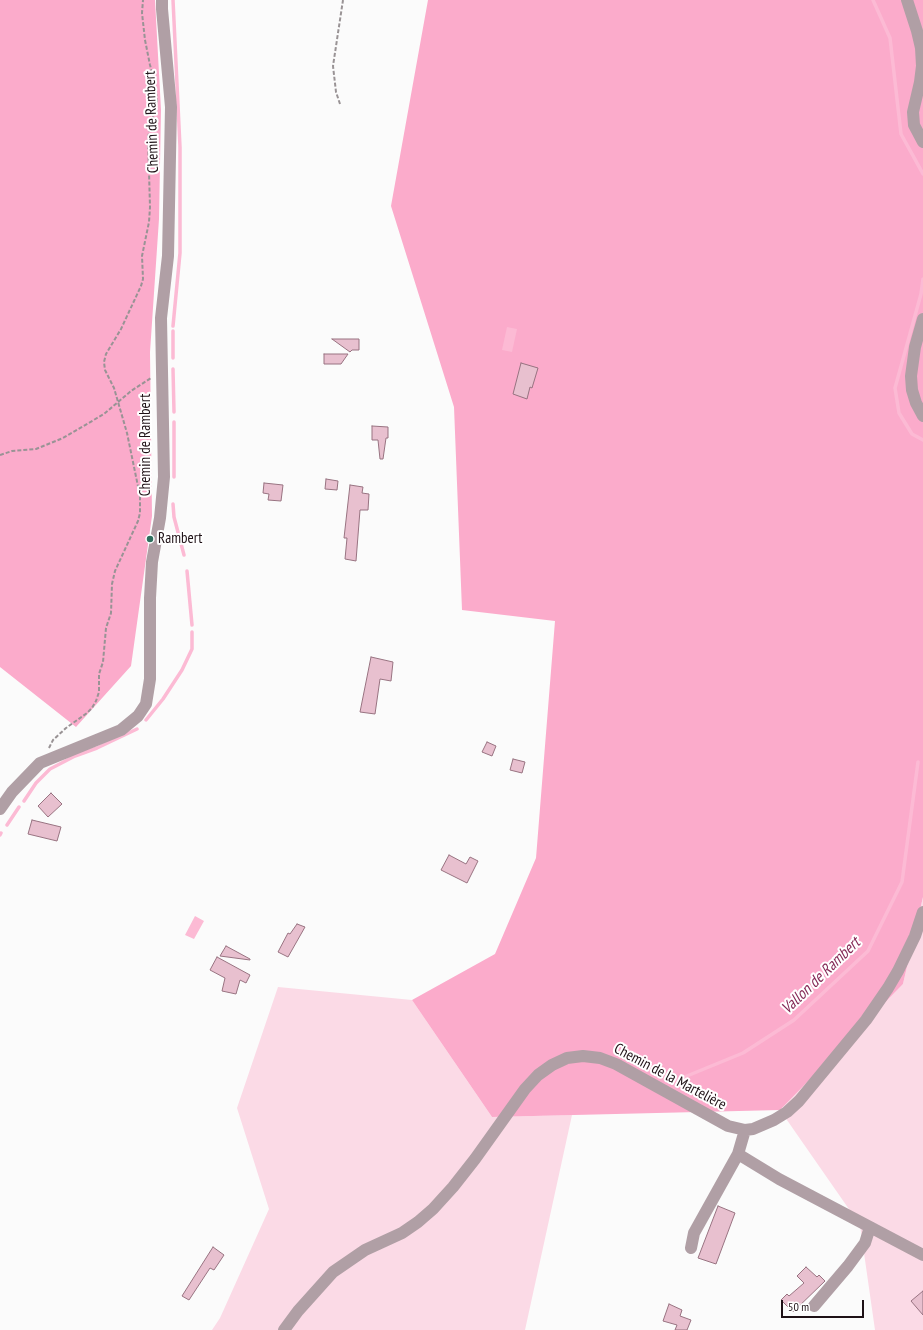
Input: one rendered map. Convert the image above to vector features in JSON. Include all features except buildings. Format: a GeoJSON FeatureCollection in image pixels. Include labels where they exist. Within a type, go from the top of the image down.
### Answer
{"type":"FeatureCollection","features":[{"type":"Feature","properties":{"kind":"street","name":"Chemin de Rambert"},"geometry":{"type":"LineString","coordinates":[[0,809],[12,792],[40,763],[121,730],[138,716],[146,704],[150,679],[150,598],[152,569],[160,518],[164,477],[160,318],[168,256],[171,107],[162,0]]}},
{"type":"Feature","properties":{"kind":"street"},"geometry":{"type":"LineString","coordinates":[[907,0],[921,48],[922,66],[920,82],[913,112],[914,125],[923,142]]}},
{"type":"Feature","properties":{"kind":"street"},"geometry":{"type":"LineString","coordinates":[[923,319],[915,347],[911,376],[912,390],[916,403],[923,416]]}},
{"type":"Feature","properties":{"kind":"street","name":"Chemin de la Martelière"},"geometry":{"type":"LineString","coordinates":[[284,1330],[298,1311],[333,1272],[365,1250],[402,1233],[433,1209],[476,1159],[525,1089],[538,1075],[552,1065],[567,1058],[583,1056],[600,1058],[616,1064],[728,1126],[745,1130],[753,1129],[763,1126],[787,1112],[799,1101],[866,1020],[888,988],[915,936],[923,912]]}},
{"type":"Feature","properties":{"kind":"street"},"geometry":{"type":"LineString","coordinates":[[691,1248],[694,1233],[738,1154],[745,1130]]}},
{"type":"Feature","properties":{"kind":"street"},"geometry":{"type":"LineString","coordinates":[[738,1154],[779,1180],[923,1255]]}},
{"type":"Feature","properties":{"kind":"street"},"geometry":{"type":"LineString","coordinates":[[814,1306],[848,1266],[864,1243],[870,1227]]}},
{"type":"Feature","properties":{"kind":"path"},"geometry":{"type":"LineString","coordinates":[[40,763],[53,740],[66,728],[87,713],[96,701],[99,692],[99,674],[103,662],[106,628],[111,613],[112,584],[115,571],[134,530],[140,512],[140,496],[127,433],[114,388],[105,370],[104,362],[106,354],[121,329],[134,302],[143,279],[142,256],[149,222],[150,206],[148,137],[157,101],[155,84],[145,40],[142,13],[143,0]]}},
{"type":"Feature","properties":{"kind":"path"},"geometry":{"type":"LineString","coordinates":[[340,104],[336,92],[334,66],[343,0]]}},
{"type":"Feature","properties":{"kind":"path"},"geometry":{"type":"LineString","coordinates":[[0,456],[12,451],[36,449],[64,438],[104,414],[131,391],[162,370]]}},
{"type":"Feature","properties":{"kind":"shaded area"},"geometry":{"type":"Polygon","coordinates":[[[0,0],[155,0],[161,110],[159,219],[150,352],[152,516],[131,666],[76,727],[0,667],[0,0]]]}},
{"type":"Feature","properties":{"kind":"shaded area"},"geometry":{"type":"Polygon","coordinates":[[[428,0],[923,0],[923,897],[903,984],[780,1110],[492,1117],[412,1000],[495,954],[536,858],[555,621],[462,610],[454,407],[391,206],[428,0]]]}},
{"type":"Feature","properties":{"kind":"shaded area"},"geometry":{"type":"Polygon","coordinates":[[[507,327],[517,329],[512,352],[502,350],[507,327]]]}},
{"type":"Feature","properties":{"kind":"shaded area"},"geometry":{"type":"Polygon","coordinates":[[[923,897],[923,1330],[875,1330],[860,1225],[780,1110],[903,984],[923,897]]]}},
{"type":"Feature","properties":{"kind":"shaded area"},"geometry":{"type":"Polygon","coordinates":[[[195,916],[204,921],[194,939],[185,935],[195,916]]]}},
{"type":"Feature","properties":{"kind":"shaded area"},"geometry":{"type":"Polygon","coordinates":[[[278,987],[412,1000],[492,1117],[572,1115],[525,1330],[212,1330],[220,1318],[269,1209],[237,1108],[278,987]]]}},
{"type":"Feature","properties":{"kind":"waterway"},"geometry":{"type":"LineString","coordinates":[[173,0],[180,147],[180,253],[173,326]]}},
{"type":"Feature","properties":{"kind":"waterway","name":"Vallon de Rambert"},"geometry":{"type":"LineString","coordinates":[[873,0],[890,38],[901,134],[923,174]]}},
{"type":"Feature","properties":{"kind":"waterway","name":"Vallon de Rambert"},"geometry":{"type":"LineString","coordinates":[[923,279],[921,294],[895,388],[899,413],[912,434],[923,440]]}},
{"type":"Feature","properties":{"kind":"waterway"},"geometry":{"type":"LineString","coordinates":[[173,331],[173,358]]}},
{"type":"Feature","properties":{"kind":"waterway"},"geometry":{"type":"LineString","coordinates":[[173,369],[174,412]]}},
{"type":"Feature","properties":{"kind":"waterway"},"geometry":{"type":"LineString","coordinates":[[174,422],[174,477]]}},
{"type":"Feature","properties":{"kind":"waterway"},"geometry":{"type":"LineString","coordinates":[[173,504],[174,517],[184,555]]}},
{"type":"Feature","properties":{"kind":"waterway"},"geometry":{"type":"LineString","coordinates":[[187,571],[192,625]]}},
{"type":"Feature","properties":{"kind":"waterway"},"geometry":{"type":"LineString","coordinates":[[146,720],[163,699],[182,670],[192,649],[192,632]]}},
{"type":"Feature","properties":{"kind":"waterway"},"geometry":{"type":"LineString","coordinates":[[24,801],[36,783],[50,769],[75,756],[97,748],[137,729]]}},
{"type":"Feature","properties":{"kind":"waterway","name":"Vallon de Rambert"},"geometry":{"type":"LineString","coordinates":[[682,1078],[743,1053],[794,1020],[868,951],[902,882],[918,762]]}},
{"type":"Feature","properties":{"kind":"waterway"},"geometry":{"type":"LineString","coordinates":[[7,825],[19,807]]}},
{"type":"Feature","properties":{"kind":"place","name":"Rambert"},"geometry":{"type":"Point","coordinates":[150,539]}}]}
